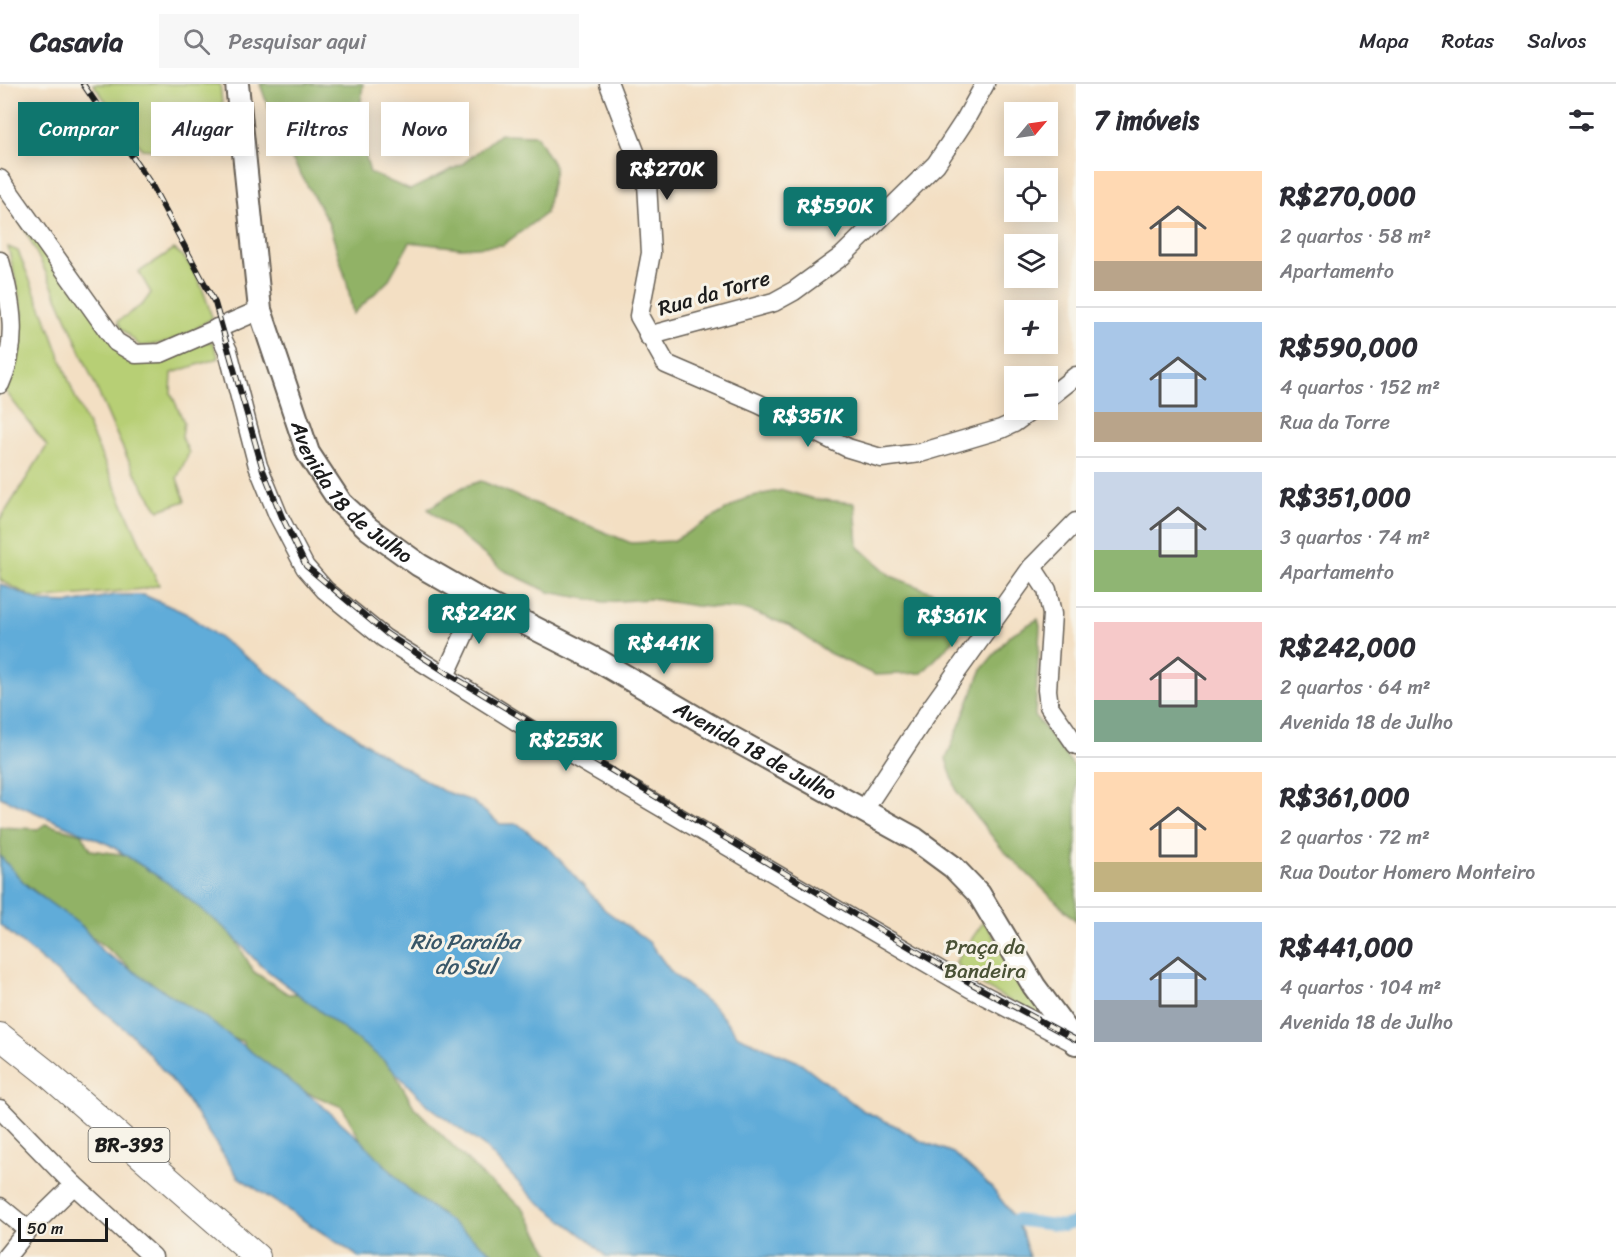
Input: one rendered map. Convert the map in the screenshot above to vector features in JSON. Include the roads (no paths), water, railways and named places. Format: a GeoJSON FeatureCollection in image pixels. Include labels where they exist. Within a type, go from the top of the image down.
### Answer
{"type":"FeatureCollection","features":[{"type":"Feature","properties":{"kind":"highway","name":"BR-393"},"geometry":{"type":"LineString","coordinates":[[0,1036],[48,1074],[257,1257]]}},
{"type":"Feature","properties":{"kind":"main road","name":"Avenida 18 de Julho"},"geometry":{"type":"LineString","coordinates":[[237,84],[260,310],[308,453],[340,503],[369,529],[419,565],[480,600],[599,661],[710,726],[865,808],[925,846],[953,867],[979,894],[1034,986],[1075,1042]]}},
{"type":"Feature","properties":{"kind":"street"},"geometry":{"type":"LineString","coordinates":[[609,84],[647,183],[651,253],[639,316],[661,358],[672,369],[759,404],[848,448],[881,458],[920,453],[1001,429],[1018,420]]}},
{"type":"Feature","properties":{"kind":"street","name":"Rua da Torre"},"geometry":{"type":"LineString","coordinates":[[648,336],[774,302],[794,291],[842,256],[936,164],[985,84]]}},
{"type":"Feature","properties":{"kind":"street"},"geometry":{"type":"LineString","coordinates":[[0,179],[104,327],[127,350],[147,356],[161,353],[260,310]]}},
{"type":"Feature","properties":{"kind":"street"},"geometry":{"type":"LineString","coordinates":[[0,261],[10,296],[13,336],[10,358],[1,381]]}},
{"type":"Feature","properties":{"kind":"street"},"geometry":{"type":"LineString","coordinates":[[217,328],[228,351],[258,466],[278,515],[305,567],[325,590],[384,638],[545,738],[960,982],[1075,1042]]}},
{"type":"Feature","properties":{"kind":"street"},"geometry":{"type":"LineString","coordinates":[[1058,390],[1076,376]]}},
{"type":"Feature","properties":{"kind":"street"},"geometry":{"type":"LineString","coordinates":[[865,808],[933,705],[1032,567],[1076,522]]}},
{"type":"Feature","properties":{"kind":"street"},"geometry":{"type":"LineString","coordinates":[[1032,567],[1047,590],[1052,614],[1047,690],[1049,706],[1076,745]]}},
{"type":"Feature","properties":{"kind":"street"},"geometry":{"type":"LineString","coordinates":[[445,676],[480,600]]}},
{"type":"Feature","properties":{"kind":"street"},"geometry":{"type":"LineString","coordinates":[[0,1109],[74,1185],[153,1257]]}},
{"type":"Feature","properties":{"kind":"street"},"geometry":{"type":"LineString","coordinates":[[6,1257],[28,1230],[74,1185]]}},
{"type":"Feature","properties":{"kind":"street"},"geometry":{"type":"LineString","coordinates":[[0,1207],[28,1230]]}},
{"type":"Feature","properties":{"kind":"water","name":"Rio Paraíba do Sul"},"geometry":{"type":"Polygon","coordinates":[[[0,584],[43,602],[70,603],[115,595],[144,595],[185,613],[374,749],[443,791],[472,801],[500,824],[518,824],[551,850],[605,910],[649,942],[672,973],[716,1009],[738,1036],[801,1063],[862,1110],[919,1140],[953,1153],[991,1187],[1009,1210],[1022,1232],[1029,1257],[606,1257],[590,1241],[532,1197],[485,1147],[429,1106],[381,1058],[260,965],[227,930],[171,885],[110,845],[0,797],[0,584]]]}},
{"type":"Feature","properties":{"kind":"water"},"geometry":{"type":"Polygon","coordinates":[[[0,856],[28,887],[82,926],[103,952],[202,1015],[317,1101],[363,1142],[411,1192],[498,1257],[359,1257],[238,1177],[180,1090],[134,1037],[0,925],[0,856]]]}},
{"type":"Feature","properties":{"kind":"waterway"},"geometry":{"type":"LineString","coordinates":[[1015,1220],[1063,1226],[1076,1222]]}},
{"type":"Feature","properties":{"kind":"railway"},"geometry":{"type":"LineString","coordinates":[[83,84],[151,184],[215,303],[263,470],[282,517],[306,566],[387,634],[447,673],[972,984],[1076,1040]]}},
{"type":"Feature","properties":{"kind":"park label","name":"Praça da Bandeira"},"geometry":{"type":"Point","coordinates":[985,959]}}]}
